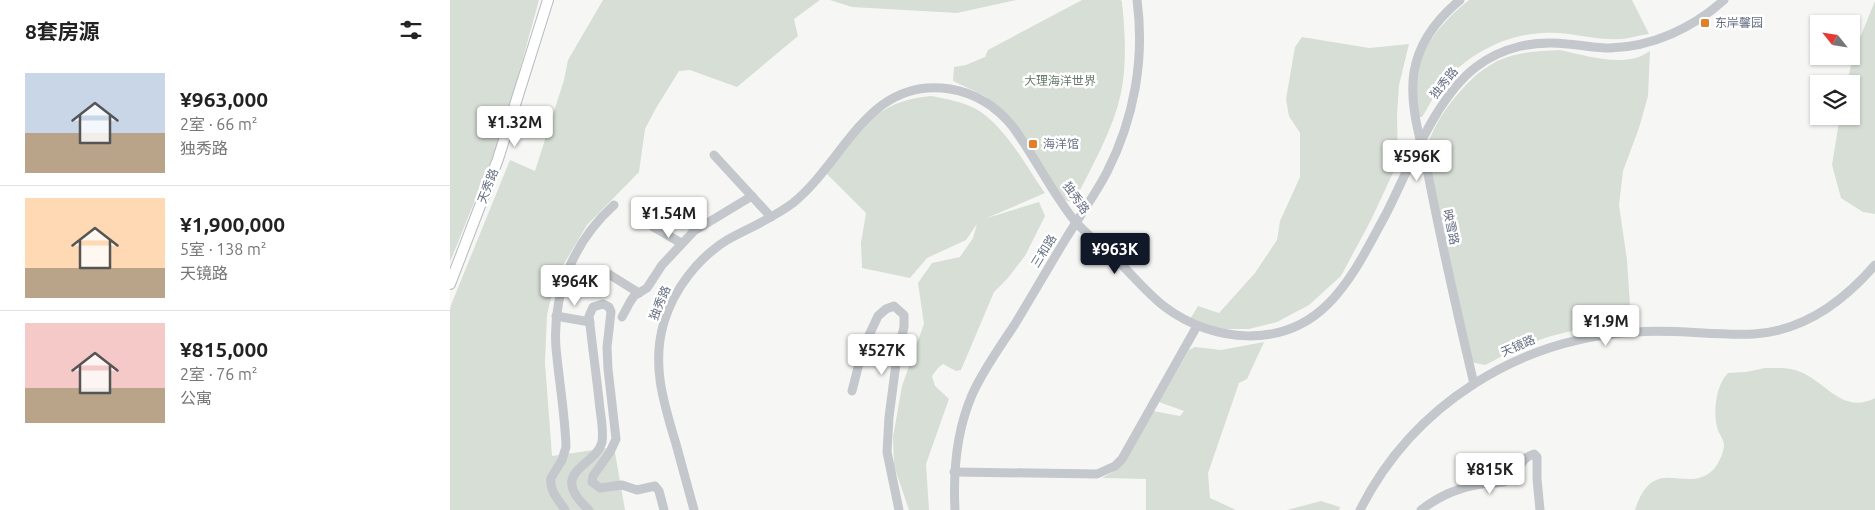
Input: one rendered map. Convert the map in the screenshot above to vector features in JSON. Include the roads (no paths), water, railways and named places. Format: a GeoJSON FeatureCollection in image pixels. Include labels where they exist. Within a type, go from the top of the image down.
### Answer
{"type":"FeatureCollection","features":[{"type":"Feature","properties":{"kind":"main road","name":"天秀路"},"geometry":{"type":"LineString","coordinates":[[450,284],[498,159],[548,0]]}},
{"type":"Feature","properties":{"kind":"street","name":"三和路"},"geometry":{"type":"LineString","coordinates":[[956,510],[954,472],[960,435],[972,395],[1107,172],[1125,129],[1136,91],[1140,54],[1140,22],[1137,0]]}},
{"type":"Feature","properties":{"kind":"street","name":"映雪路"},"geometry":{"type":"LineString","coordinates":[[1460,0],[1431,30],[1422,46],[1416,62],[1413,95],[1440,238],[1474,384]]}},
{"type":"Feature","properties":{"kind":"street","name":"独秀路"},"geometry":{"type":"LineString","coordinates":[[694,510],[661,391],[658,355],[664,323],[676,294],[701,261],[720,245],[771,217],[804,192],[860,125],[873,111],[889,100],[907,92],[938,88],[972,95],[988,103],[1002,115],[1020,137],[1076,222],[1154,298],[1175,314],[1197,326],[1229,335],[1258,336],[1287,330],[1316,314],[1339,292],[1354,270],[1384,217],[1441,107],[1455,86],[1473,69],[1493,56],[1515,48],[1540,43],[1609,48],[1649,42],[1672,34],[1692,23],[1724,0]]}},
{"type":"Feature","properties":{"kind":"street"},"geometry":{"type":"LineString","coordinates":[[714,155],[771,217]]}},
{"type":"Feature","properties":{"kind":"street"},"geometry":{"type":"LineString","coordinates":[[622,317],[630,302],[647,288],[662,265],[681,243],[704,224],[752,196]]}},
{"type":"Feature","properties":{"kind":"street"},"geometry":{"type":"LineString","coordinates":[[565,510],[550,482],[565,454],[566,447],[556,347],[556,316],[562,288],[576,254],[592,227],[614,204]]}},
{"type":"Feature","properties":{"kind":"street"},"geometry":{"type":"LineString","coordinates":[[652,226],[681,243]]}},
{"type":"Feature","properties":{"kind":"street","name":"天镜路"},"geometry":{"type":"LineString","coordinates":[[1360,510],[1376,482],[1408,441],[1437,412],[1474,384],[1523,357],[1552,346],[1591,337],[1658,331],[1755,334],[1785,328],[1812,318],[1834,305],[1875,265]]}},
{"type":"Feature","properties":{"kind":"street"},"geometry":{"type":"LineString","coordinates":[[607,273],[639,293]]}},
{"type":"Feature","properties":{"kind":"street"},"geometry":{"type":"LineString","coordinates":[[589,510],[574,491],[572,480],[578,470],[597,451],[602,443],[602,422],[590,313],[593,307],[603,304],[610,309],[607,347],[608,369],[616,435],[613,446],[593,476],[592,482],[600,488],[622,485],[637,490],[655,486],[659,491],[664,510]]}},
{"type":"Feature","properties":{"kind":"street"},"geometry":{"type":"LineString","coordinates":[[852,391],[863,348],[878,316],[886,309],[894,306],[904,315],[904,327],[896,356],[888,417],[887,452],[899,510]]}},
{"type":"Feature","properties":{"kind":"street"},"geometry":{"type":"LineString","coordinates":[[556,316],[590,322]]}},
{"type":"Feature","properties":{"kind":"street"},"geometry":{"type":"LineString","coordinates":[[954,472],[1097,474],[1116,466],[1136,437],[1197,326]]}},
{"type":"Feature","properties":{"kind":"street"},"geometry":{"type":"LineString","coordinates":[[1421,510],[1445,494],[1481,484],[1506,480],[1517,471],[1525,458],[1534,454],[1537,457],[1540,510]]}},
{"type":"Feature","properties":{"kind":"place","name":"东岸馨园"},"geometry":{"type":"Point","coordinates":[1705,23]}},
{"type":"Feature","properties":{"kind":"place","name":"海洋馆"},"geometry":{"type":"Point","coordinates":[1033,144]}},
{"type":"Feature","properties":{"kind":"park label","name":"大理海洋世界"},"geometry":{"type":"Point","coordinates":[1060,81]}}]}
